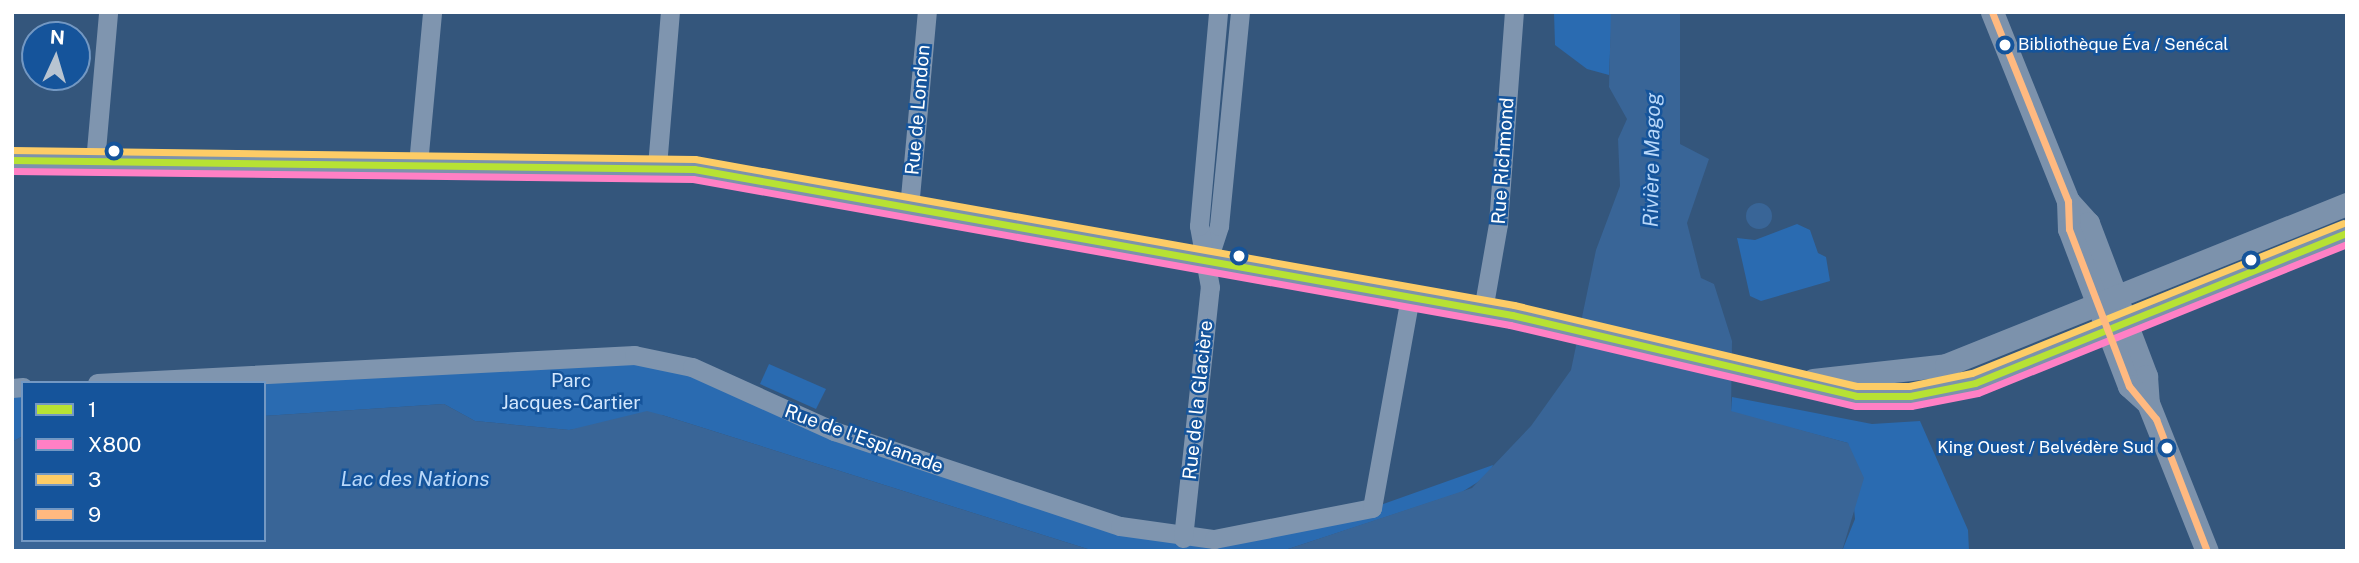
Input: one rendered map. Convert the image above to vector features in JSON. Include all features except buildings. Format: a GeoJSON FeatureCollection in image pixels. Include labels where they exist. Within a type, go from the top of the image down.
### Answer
{"type":"FeatureCollection","features":[{"type":"Feature","properties":{"kind":"main road"},"geometry":{"type":"LineString","coordinates":[[1992,12],[2068,201],[2088,223],[2108,303],[2117,327],[2146,376],[2148,403],[2207,551]]}},
{"type":"Feature","properties":{"kind":"main road"},"geometry":{"type":"LineString","coordinates":[[12,159],[95,163],[657,166],[909,208],[1558,324],[1806,380],[1856,397],[1944,391],[2117,327],[2347,233]]}},
{"type":"Feature","properties":{"kind":"main road"},"geometry":{"type":"LineString","coordinates":[[1806,380],[1946,366],[2108,303],[2347,204]]}},
{"type":"Feature","properties":{"kind":"street"},"geometry":{"type":"LineString","coordinates":[[95,163],[108,12]]}},
{"type":"Feature","properties":{"kind":"street"},"geometry":{"type":"LineString","coordinates":[[418,164],[432,12]]}},
{"type":"Feature","properties":{"kind":"street"},"geometry":{"type":"LineString","coordinates":[[657,166],[670,12]]}},
{"type":"Feature","properties":{"kind":"street","name":"Rue de London"},"geometry":{"type":"LineString","coordinates":[[909,208],[927,12]]}},
{"type":"Feature","properties":{"kind":"street"},"geometry":{"type":"LineString","coordinates":[[1208,261],[1199,226],[1218,12]]}},
{"type":"Feature","properties":{"kind":"street"},"geometry":{"type":"LineString","coordinates":[[1208,261],[1219,226],[1240,12]]}},
{"type":"Feature","properties":{"kind":"street","name":"Rue Richmond"},"geometry":{"type":"LineString","coordinates":[[1483,310],[1498,224],[1514,12]]}},
{"type":"Feature","properties":{"kind":"street","name":"Rue de la Glacière"},"geometry":{"type":"LineString","coordinates":[[1183,538],[1208,261]]}},
{"type":"Feature","properties":{"kind":"street","name":"Rue de l'Esplanade"},"geometry":{"type":"LineString","coordinates":[[135,381],[634,355],[692,368],[867,443],[1120,526],[1183,538],[1264,533],[1372,508],[1410,296]]}},
{"type":"Feature","properties":{"kind":"green space"},"geometry":{"type":"Polygon","coordinates":[[[1554,12],[1612,12],[1609,75],[1587,69],[1555,45],[1554,12]]]}},
{"type":"Feature","properties":{"kind":"green space"},"geometry":{"type":"Polygon","coordinates":[[[1797,224],[1810,230],[1818,253],[1826,257],[1830,281],[1761,301],[1750,296],[1737,238],[1755,240],[1797,224]]]}},
{"type":"Feature","properties":{"kind":"green space","name":"Parc Jacques-Cartier"},"geometry":{"type":"Polygon","coordinates":[[[634,355],[812,422],[1171,537],[1372,508],[1493,465],[1489,475],[1462,492],[1282,551],[1094,551],[662,415],[569,430],[475,421],[444,404],[266,416],[266,383],[634,355]]]}},
{"type":"Feature","properties":{"kind":"green space"},"geometry":{"type":"Polygon","coordinates":[[[769,364],[826,389],[816,409],[760,384],[769,364]]]}},
{"type":"Feature","properties":{"kind":"green space"},"geometry":{"type":"Polygon","coordinates":[[[21,387],[21,437],[12,442],[12,388],[21,387]]]}},
{"type":"Feature","properties":{"kind":"green space"},"geometry":{"type":"Polygon","coordinates":[[[1732,397],[1872,424],[1920,421],[1968,530],[1969,551],[1842,551],[1855,519],[1848,443],[1731,412],[1732,397]]]}},
{"type":"Feature","properties":{"kind":"water","name":"Rivière Magog"},"geometry":{"type":"Polygon","coordinates":[[[1611,12],[1680,12],[1680,144],[1709,159],[1687,223],[1701,278],[1714,284],[1732,341],[1731,411],[1848,443],[1864,478],[1842,551],[1282,551],[1472,488],[1531,426],[1571,370],[1596,250],[1620,186],[1618,139],[1627,119],[1609,87],[1611,12]]]}},
{"type":"Feature","properties":{"kind":"water"},"geometry":{"type":"Polygon","coordinates":[[[1759,203],[1768,207],[1772,216],[1768,225],[1759,229],[1750,225],[1746,216],[1750,207],[1759,203]]]}},
{"type":"Feature","properties":{"kind":"water","name":"Lac des Nations"},"geometry":{"type":"Polygon","coordinates":[[[444,404],[475,421],[569,430],[647,411],[1094,551],[12,551],[12,442],[21,437],[21,542],[266,542],[266,416],[444,404]]]}},
{"type":"Feature","properties":{"kind":"transit line","name":"9"},"geometry":{"type":"LineString","coordinates":[[1992,12],[2068,201],[2069,229],[2129,386],[2156,419],[2207,551]]}},
{"type":"Feature","properties":{"kind":"transit line","name":"3"},"geometry":{"type":"LineString","coordinates":[[12,150],[695,159],[1514,305],[1857,386],[1909,386],[1972,373],[2343,223]]}},
{"type":"Feature","properties":{"kind":"transit line","name":"1"},"geometry":{"type":"LineString","coordinates":[[12,160],[694,169],[1512,315],[1856,396],[1910,396],[1975,383],[2347,233]]}},
{"type":"Feature","properties":{"kind":"transit line","name":"X800"},"geometry":{"type":"LineString","coordinates":[[12,171],[693,179],[1510,325],[1856,406],[1911,406],[1978,393],[2347,244]]}},
{"type":"Feature","properties":{"kind":"place","name":"Bibliothèque Éva / Senécal"},"geometry":{"type":"Point","coordinates":[2005,45]}},
{"type":"Feature","properties":{"kind":"place","name":"King Ouest / Belvédère Sud"},"geometry":{"type":"Point","coordinates":[2167,448]}}]}
